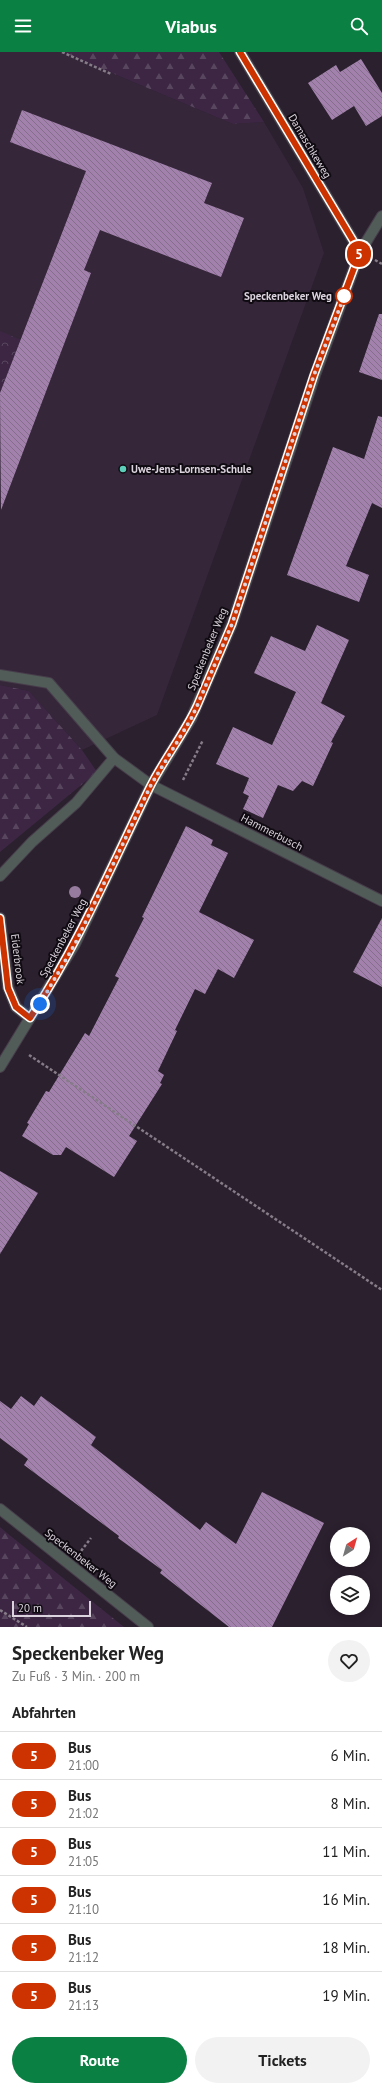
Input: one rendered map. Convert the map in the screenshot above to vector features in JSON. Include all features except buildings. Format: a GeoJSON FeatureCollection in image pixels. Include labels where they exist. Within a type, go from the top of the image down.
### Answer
{"type":"FeatureCollection","features":[{"type":"Feature","properties":{"kind":"street","name":"Damaschkeweg"},"geometry":{"type":"LineString","coordinates":[[240,52],[360,252]]}},
{"type":"Feature","properties":{"kind":"street","name":"Speckenbeker Weg"},"geometry":{"type":"LineString","coordinates":[[0,1068],[75,944],[151,785],[191,719],[232,624],[314,375],[360,252],[382,216]]}},
{"type":"Feature","properties":{"kind":"street","name":"Hammerbusch"},"geometry":{"type":"LineString","coordinates":[[0,675],[49,683],[114,758],[151,785],[382,901]]}},
{"type":"Feature","properties":{"kind":"street"},"geometry":{"type":"LineString","coordinates":[[0,876],[32,842],[76,803],[114,758]]}},
{"type":"Feature","properties":{"kind":"street","name":"Eiderbrook"},"geometry":{"type":"LineString","coordinates":[[0,918],[8,988],[16,1007],[30,1018]]}},
{"type":"Feature","properties":{"kind":"street","name":"Speckenbeker Weg"},"geometry":{"type":"LineString","coordinates":[[0,1509],[148,1627]]}},
{"type":"Feature","properties":{"kind":"path"},"geometry":{"type":"LineString","coordinates":[[62,52],[111,74]]}},
{"type":"Feature","properties":{"kind":"path"},"geometry":{"type":"LineString","coordinates":[[40,1062],[382,1290]]}},
{"type":"Feature","properties":{"kind":"path"},"geometry":{"type":"LineString","coordinates":[[0,1610],[27,1627]]}},
{"type":"Feature","properties":{"kind":"shaded area","name":"Uwe-Jens-Lornsen-Schule"},"geometry":{"type":"Polygon","coordinates":[[[0,52],[62,52],[233,124],[264,122],[303,188],[324,253],[157,715],[82,750],[29,691],[0,685],[0,52]]]}},
{"type":"Feature","properties":{"kind":"green space"},"geometry":{"type":"Polygon","coordinates":[[[62,52],[219,52],[264,122],[233,124],[62,52]]]}},
{"type":"Feature","properties":{"kind":"green space"},"geometry":{"type":"Polygon","coordinates":[[[0,331],[21,340],[0,393],[0,331]]]}},
{"type":"Feature","properties":{"kind":"green space"},"geometry":{"type":"Polygon","coordinates":[[[0,685],[29,691],[82,750],[97,772],[0,852],[0,685]]]}},
{"type":"Feature","properties":{"kind":"green space"},"geometry":{"type":"Polygon","coordinates":[[[0,1527],[7,1533],[124,1627],[0,1627],[0,1527]]]}},
{"type":"Feature","properties":{"kind":"bus line","name":"5"},"geometry":{"type":"LineString","coordinates":[[0,918],[8,988],[16,1007],[30,1018],[40,1004],[75,944],[151,785],[191,719],[197,706],[232,624],[314,375],[360,252],[240,52]]}},
{"type":"Feature","properties":{"kind":"place","name":"Speckenbeker Weg"},"geometry":{"type":"Point","coordinates":[344,296]}},
{"type":"Feature","properties":{"kind":"place","name":"Uwe-Jens-Lornsen-Schule"},"geometry":{"type":"Point","coordinates":[123,469]}},
{"type":"Feature","properties":{"kind":"route"},"geometry":{"type":"LineString","coordinates":[[40,1004],[75,944],[151,785],[191,719],[197,706],[232,624],[314,375],[345,294],[344,296]]}}]}
